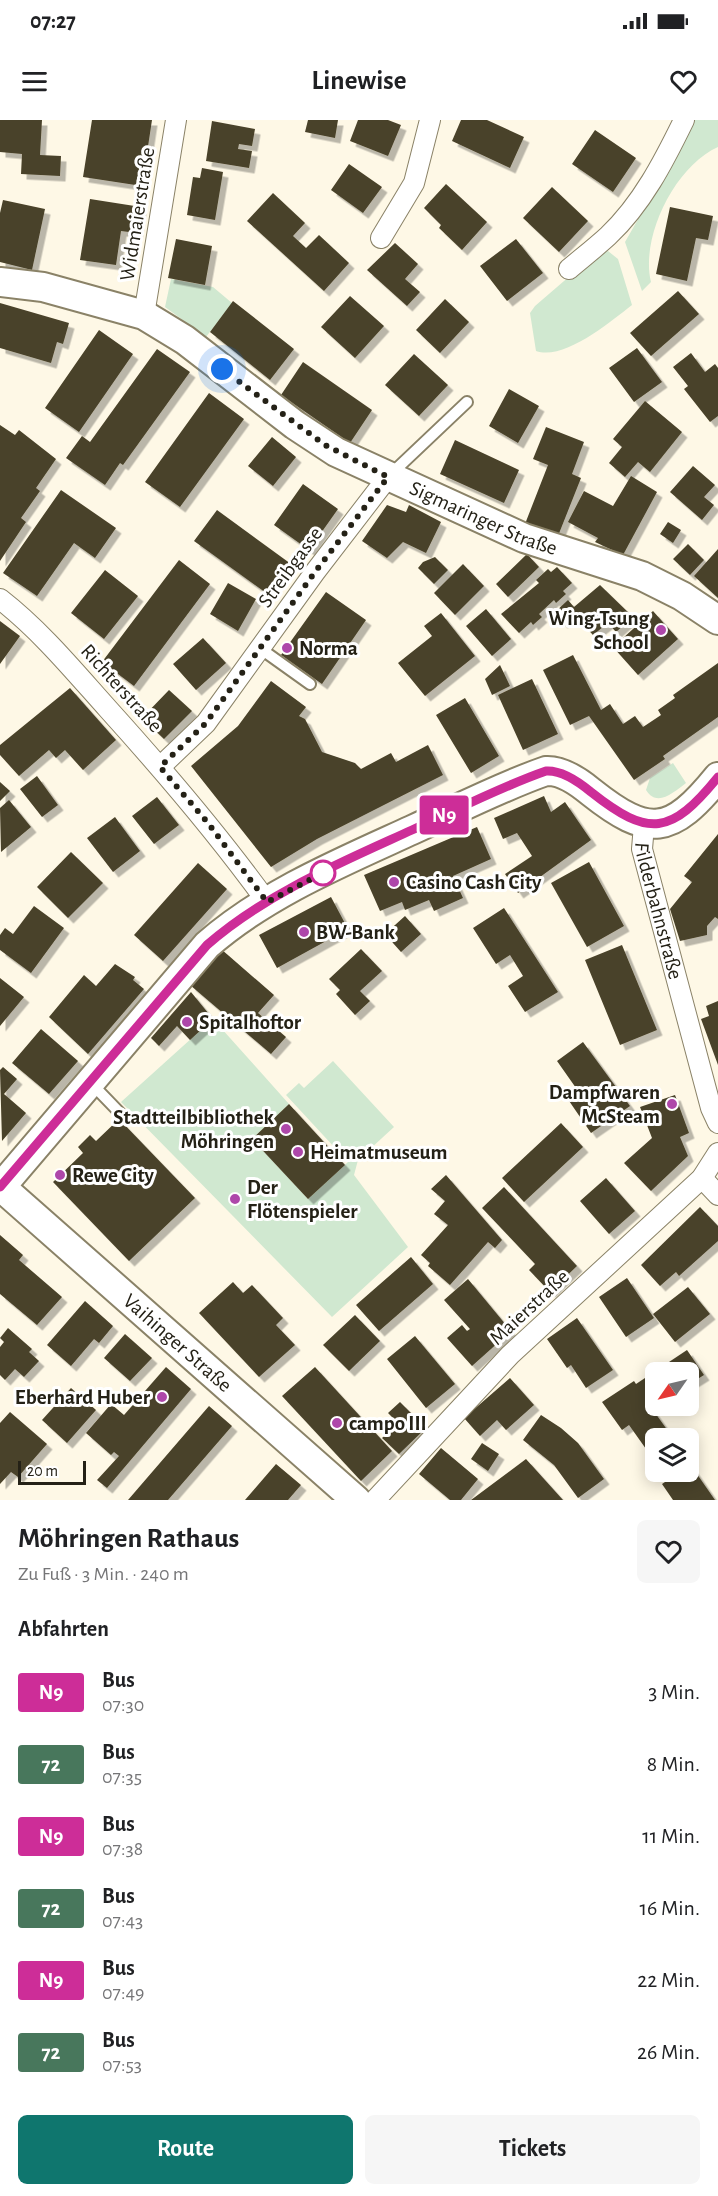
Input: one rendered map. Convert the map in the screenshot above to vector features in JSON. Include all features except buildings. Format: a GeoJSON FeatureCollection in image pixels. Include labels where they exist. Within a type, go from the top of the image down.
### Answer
{"type":"FeatureCollection","features":[{"type":"Feature","properties":{"kind":"main road","name":"Sigmaringer Straße"},"geometry":{"type":"LineString","coordinates":[[0,282],[43,287],[144,315],[185,340],[325,445],[388,477],[524,538],[642,576],[682,596],[718,620]]}},
{"type":"Feature","properties":{"kind":"main road","name":"Filderbahnstraße"},"geometry":{"type":"LineString","coordinates":[[0,1187],[207,945],[231,924],[267,902],[364,852],[546,771],[553,771],[580,783],[612,808],[645,825]]}},
{"type":"Feature","properties":{"kind":"main road"},"geometry":{"type":"LineString","coordinates":[[645,825],[670,821],[688,809],[718,777]]}},
{"type":"Feature","properties":{"kind":"main road","name":"Vaihinger Straße"},"geometry":{"type":"LineString","coordinates":[[0,1187],[356,1500]]}},
{"type":"Feature","properties":{"kind":"street","name":"Widmaierstraße"},"geometry":{"type":"LineString","coordinates":[[144,315],[177,120]]}},
{"type":"Feature","properties":{"kind":"street"},"geometry":{"type":"LineString","coordinates":[[381,238],[414,183],[430,120]]}},
{"type":"Feature","properties":{"kind":"street"},"geometry":{"type":"LineString","coordinates":[[569,269],[609,235],[637,202],[663,163],[684,120]]}},
{"type":"Feature","properties":{"kind":"street","name":"Streibgasse"},"geometry":{"type":"LineString","coordinates":[[160,767],[206,723],[315,572],[388,477]]}},
{"type":"Feature","properties":{"kind":"street","name":"Richterstraße"},"geometry":{"type":"LineString","coordinates":[[0,599],[34,625],[160,767],[208,823],[267,902]]}},
{"type":"Feature","properties":{"kind":"street","name":"Filderbahnstraße"},"geometry":{"type":"LineString","coordinates":[[645,825],[642,849],[711,1108],[718,1123]]}},
{"type":"Feature","properties":{"kind":"street","name":"Maierstraße"},"geometry":{"type":"LineString","coordinates":[[375,1500],[510,1355],[702,1178],[718,1153]]}},
{"type":"Feature","properties":{"kind":"street"},"geometry":{"type":"LineString","coordinates":[[702,1178],[718,1195]]}},
{"type":"Feature","properties":{"kind":"lane","name":"Streibgasse"},"geometry":{"type":"LineString","coordinates":[[388,477],[467,402]]}},
{"type":"Feature","properties":{"kind":"lane"},"geometry":{"type":"LineString","coordinates":[[261,649],[310,684]]}},
{"type":"Feature","properties":{"kind":"lane"},"geometry":{"type":"LineString","coordinates":[[91,1082],[120,1113]]}},
{"type":"Feature","properties":{"kind":"green space"},"geometry":{"type":"Polygon","coordinates":[[[695,120],[718,120],[718,147],[702,156],[688,170],[664,205],[651,245],[649,264],[651,282],[642,291],[625,242],[695,120]]]}},
{"type":"Feature","properties":{"kind":"green space"},"geometry":{"type":"Polygon","coordinates":[[[608,251],[618,259],[632,305],[599,330],[573,345],[547,353],[536,351],[530,313],[535,306],[593,256],[608,251]]]}},
{"type":"Feature","properties":{"kind":"green space"},"geometry":{"type":"Polygon","coordinates":[[[171,279],[213,287],[232,303],[206,337],[165,307],[171,279]]]}},
{"type":"Feature","properties":{"kind":"green space"},"geometry":{"type":"Polygon","coordinates":[[[673,763],[686,783],[666,797],[655,798],[650,795],[646,790],[650,778],[673,763]]]}},
{"type":"Feature","properties":{"kind":"green space"},"geometry":{"type":"Polygon","coordinates":[[[213,1019],[289,1104],[252,1139],[308,1199],[348,1162],[286,1095],[299,1083],[304,1088],[333,1061],[394,1127],[358,1160],[354,1175],[408,1247],[332,1317],[121,1102],[213,1019]]]}},
{"type":"Feature","properties":{"kind":"bus line","name":"N9"},"geometry":{"type":"LineString","coordinates":[[0,1187],[207,945],[231,924],[267,902],[364,852],[528,777],[546,771],[553,771],[580,783],[632,821],[645,825],[670,821],[688,809],[718,777]]}},
{"type":"Feature","properties":{"kind":"place","name":"Wing-Tsung School"},"geometry":{"type":"Point","coordinates":[661,630]}},
{"type":"Feature","properties":{"kind":"place","name":"Norma"},"geometry":{"type":"Point","coordinates":[287,648]}},
{"type":"Feature","properties":{"kind":"place","name":"Casino Cash City"},"geometry":{"type":"Point","coordinates":[394,882]}},
{"type":"Feature","properties":{"kind":"place","name":"BW-Bank"},"geometry":{"type":"Point","coordinates":[304,932]}},
{"type":"Feature","properties":{"kind":"place","name":"Spitalhoftor"},"geometry":{"type":"Point","coordinates":[187,1022]}},
{"type":"Feature","properties":{"kind":"place","name":"Dampfwaren McSteam"},"geometry":{"type":"Point","coordinates":[672,1104]}},
{"type":"Feature","properties":{"kind":"place","name":"Stadtteilbibliothek Möhringen"},"geometry":{"type":"Point","coordinates":[286,1129]}},
{"type":"Feature","properties":{"kind":"place","name":"Heimatmuseum"},"geometry":{"type":"Point","coordinates":[298,1152]}},
{"type":"Feature","properties":{"kind":"place","name":"Rewe City"},"geometry":{"type":"Point","coordinates":[60,1175]}},
{"type":"Feature","properties":{"kind":"place","name":"Der Flötenspieler"},"geometry":{"type":"Point","coordinates":[235,1199]}},
{"type":"Feature","properties":{"kind":"place","name":"Eberhard Huber"},"geometry":{"type":"Point","coordinates":[162,1397]}},
{"type":"Feature","properties":{"kind":"place","name":"campo III"},"geometry":{"type":"Point","coordinates":[337,1423]}},
{"type":"Feature","properties":{"kind":"route"},"geometry":{"type":"LineString","coordinates":[[222,369],[325,445],[388,477],[315,572],[206,723],[160,767],[208,823],[267,902],[323,873]]}}]}
